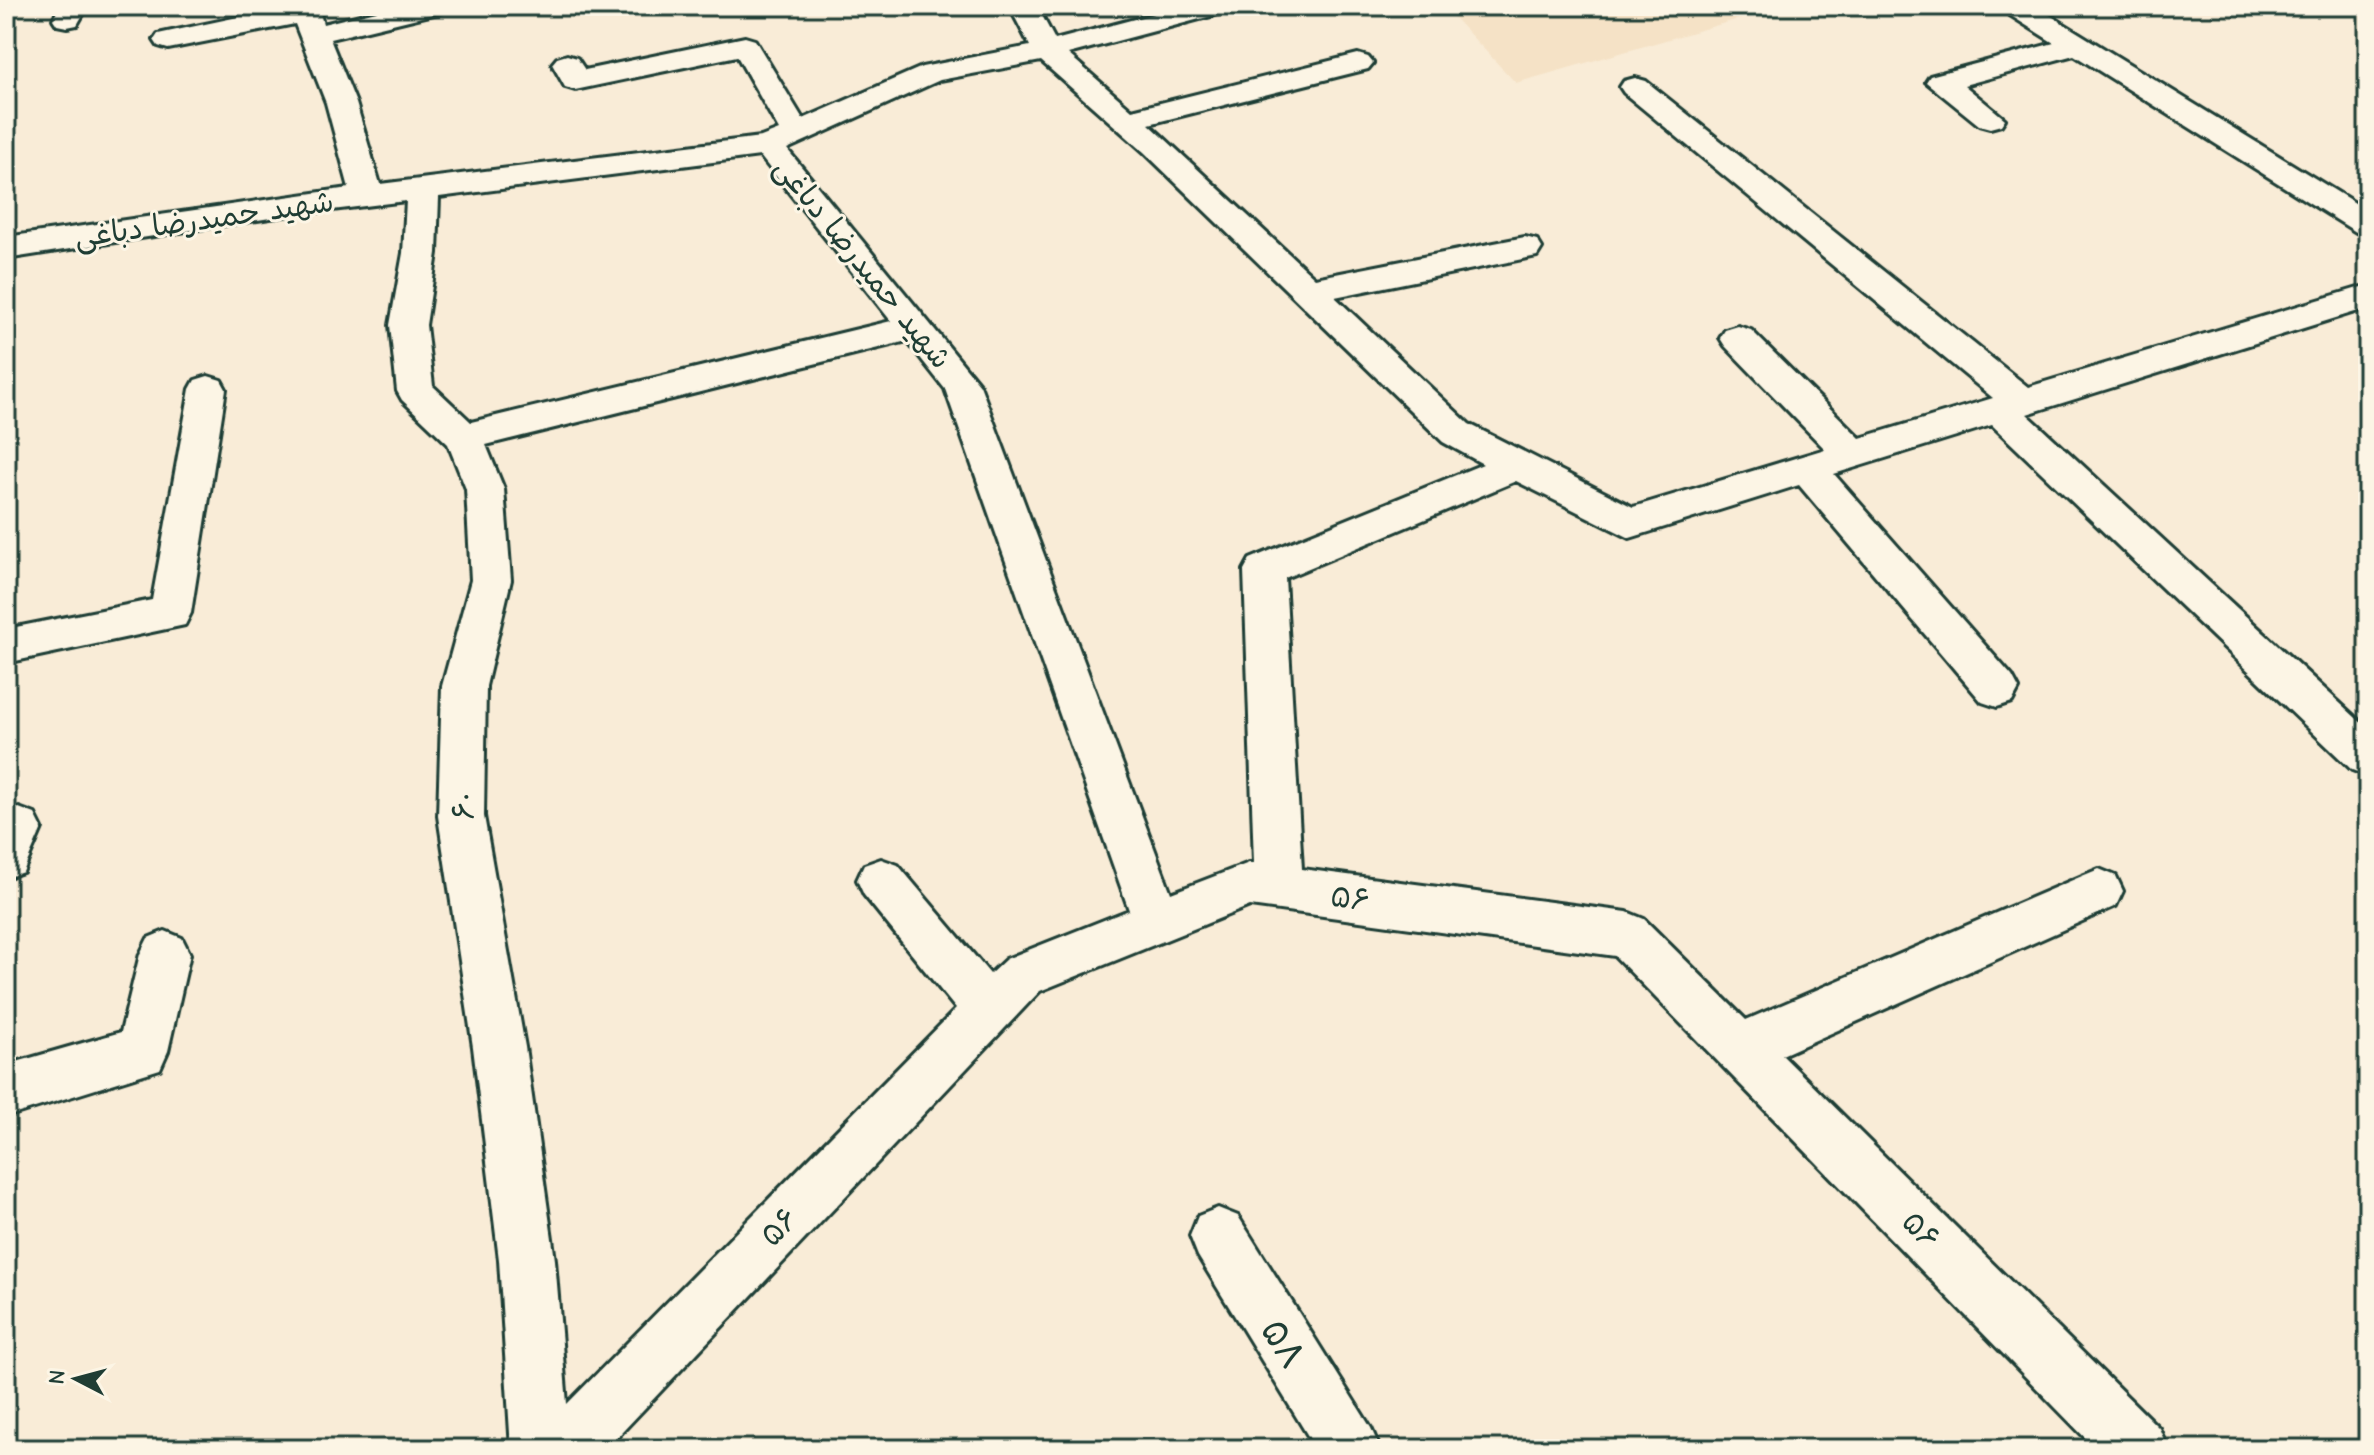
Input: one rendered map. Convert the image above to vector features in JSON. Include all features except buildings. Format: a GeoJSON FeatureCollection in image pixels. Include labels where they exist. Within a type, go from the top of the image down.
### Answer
{"type":"FeatureCollection","features":[{"type":"Feature","properties":{"kind":"street"},"geometry":{"type":"LineString","coordinates":[[168,40],[308,18],[432,6]]}},
{"type":"Feature","properties":{"kind":"street"},"geometry":{"type":"LineString","coordinates":[[1023,6],[1047,51],[1127,120],[1456,433],[1630,523],[2368,296]]}},
{"type":"Feature","properties":{"kind":"street"},"geometry":{"type":"LineString","coordinates":[[567,64],[575,81],[745,46],[782,140],[932,73],[1047,51],[1216,6]]}},
{"type":"Feature","properties":{"kind":"street"},"geometry":{"type":"LineString","coordinates":[[2015,6],[2368,225]]}},
{"type":"Feature","properties":{"kind":"street"},"geometry":{"type":"LineString","coordinates":[[308,18],[329,65],[352,134],[367,195]]}},
{"type":"Feature","properties":{"kind":"street"},"geometry":{"type":"LineString","coordinates":[[1990,119],[1941,82],[2078,45]]}},
{"type":"Feature","properties":{"kind":"street"},"geometry":{"type":"LineString","coordinates":[[1127,120],[1358,63]]}},
{"type":"Feature","properties":{"kind":"street"},"geometry":{"type":"LineString","coordinates":[[1635,87],[2010,406],[2368,757]]}},
{"type":"Feature","properties":{"kind":"street","name":"شهید حمیدرضا دباغی"},"geometry":{"type":"LineString","coordinates":[[6,248],[367,195],[782,140],[915,327],[962,385],[1157,921]]}},
{"type":"Feature","properties":{"kind":"street","name":"۶۰"},"geometry":{"type":"LineString","coordinates":[[423,188],[420,253],[408,325],[415,391],[464,437],[485,489],[491,580],[464,686],[461,816],[499,1047],[527,1260],[541,1449]]}},
{"type":"Feature","properties":{"kind":"street"},"geometry":{"type":"LineString","coordinates":[[1308,291],[1525,248]]}},
{"type":"Feature","properties":{"kind":"street"},"geometry":{"type":"LineString","coordinates":[[464,437],[915,327]]}},
{"type":"Feature","properties":{"kind":"street"},"geometry":{"type":"LineString","coordinates":[[1738,338],[1853,454]]}},
{"type":"Feature","properties":{"kind":"street"},"geometry":{"type":"LineString","coordinates":[[6,646],[170,613],[208,389]]}},
{"type":"Feature","properties":{"kind":"street"},"geometry":{"type":"LineString","coordinates":[[1279,889],[1264,570],[1518,465]]}},
{"type":"Feature","properties":{"kind":"street"},"geometry":{"type":"LineString","coordinates":[[1807,469],[1997,689]]}},
{"type":"Feature","properties":{"kind":"street"},"geometry":{"type":"LineString","coordinates":[[881,880],[989,1010]]}},
{"type":"Feature","properties":{"kind":"street","name":"۵۶"},"geometry":{"type":"LineString","coordinates":[[565,1449],[1023,975],[1249,884],[1627,935],[2138,1449]]}},
{"type":"Feature","properties":{"kind":"street"},"geometry":{"type":"LineString","coordinates":[[1739,1048],[2099,891]]}},
{"type":"Feature","properties":{"kind":"street"},"geometry":{"type":"LineString","coordinates":[[6,1091],[142,1051],[165,954]]}},
{"type":"Feature","properties":{"kind":"street","name":"۵۸"},"geometry":{"type":"LineString","coordinates":[[1218,1236],[1350,1449]]}},
{"type":"Feature","properties":{"kind":"shaded area"},"geometry":{"type":"Polygon","coordinates":[[[1443,6],[1755,6],[1763,12],[1516,83],[1443,6]]]}}]}
